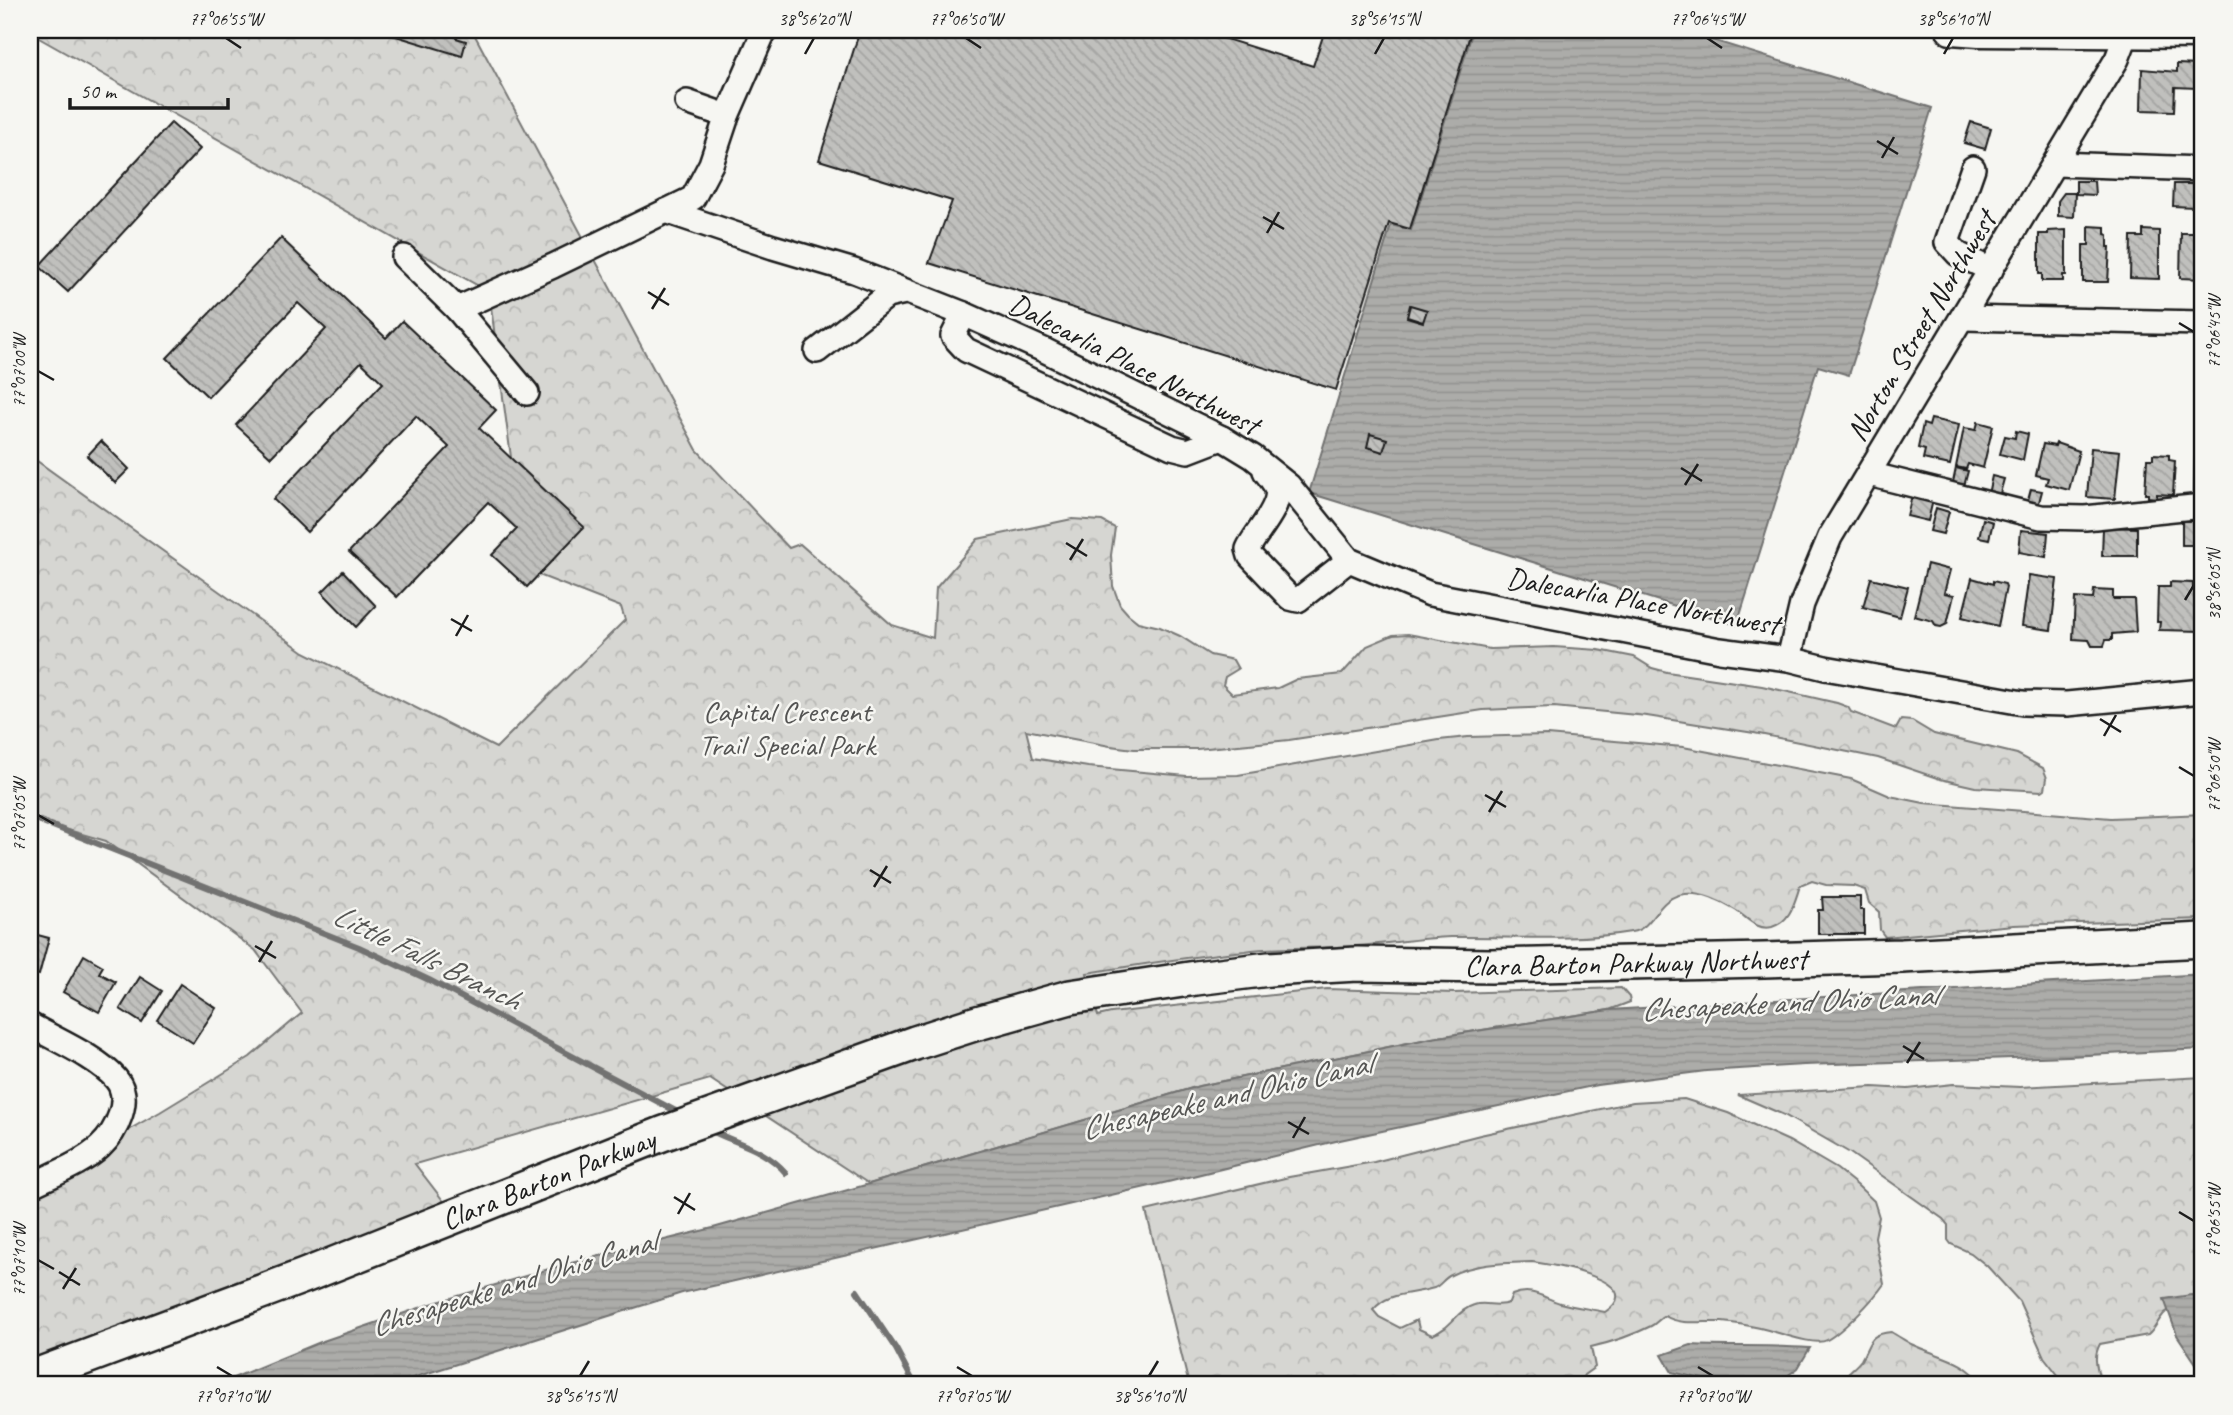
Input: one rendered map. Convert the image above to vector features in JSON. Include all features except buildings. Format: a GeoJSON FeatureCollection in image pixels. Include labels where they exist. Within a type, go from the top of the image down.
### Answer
{"type":"FeatureCollection","features":[{"type":"Feature","properties":{"kind":"highway","name":"Clara Barton Parkway Northwest"},"geometry":{"type":"LineString","coordinates":[[1070,997],[1195,978],[1357,964],[1492,966],[1764,960],[1902,956],[2203,940]]}},
{"type":"Feature","properties":{"kind":"highway","name":"Clara Barton Parkway"},"geometry":{"type":"LineString","coordinates":[[30,1378],[304,1276],[662,1134],[927,1039],[1070,997]]}},
{"type":"Feature","properties":{"kind":"main road"},"geometry":{"type":"LineString","coordinates":[[1951,30],[2203,34]]}},
{"type":"Feature","properties":{"kind":"street","name":"Norton Street Northwest"},"geometry":{"type":"LineString","coordinates":[[1788,659],[1799,612],[1830,537],[2118,59],[2127,31]]}},
{"type":"Feature","properties":{"kind":"street"},"geometry":{"type":"LineString","coordinates":[[457,309],[553,267],[693,198],[711,164],[726,116],[759,32]]}},
{"type":"Feature","properties":{"kind":"street"},"geometry":{"type":"LineString","coordinates":[[687,102],[726,116]]}},
{"type":"Feature","properties":{"kind":"street"},"geometry":{"type":"LineString","coordinates":[[2055,164],[2116,157],[2203,169]]}},
{"type":"Feature","properties":{"kind":"street"},"geometry":{"type":"LineString","coordinates":[[1973,168],[1947,242],[1958,254],[1990,270]]}},
{"type":"Feature","properties":{"kind":"street","name":"Dalecarlia Place Northwest"},"geometry":{"type":"LineString","coordinates":[[666,211],[854,271],[964,314],[1046,351],[1222,438],[1260,462],[1289,486],[1349,560],[1430,594],[1720,650],[1788,659],[2022,703],[2067,704],[2203,691]]}},
{"type":"Feature","properties":{"kind":"street"},"geometry":{"type":"LineString","coordinates":[[404,257],[457,309],[527,393]]}},
{"type":"Feature","properties":{"kind":"street"},"geometry":{"type":"LineString","coordinates":[[817,351],[887,296],[905,292]]}},
{"type":"Feature","properties":{"kind":"street"},"geometry":{"type":"LineString","coordinates":[[964,314],[953,336],[966,350],[1172,447],[1188,452],[1222,438]]}},
{"type":"Feature","properties":{"kind":"street"},"geometry":{"type":"LineString","coordinates":[[1963,318],[2203,323]]}},
{"type":"Feature","properties":{"kind":"street"},"geometry":{"type":"LineString","coordinates":[[1260,462],[1273,482],[1277,498],[1272,511],[1251,541],[1248,549],[1250,556],[1290,598],[1298,600],[1349,560]]}},
{"type":"Feature","properties":{"kind":"street"},"geometry":{"type":"LineString","coordinates":[[1869,474],[2041,517],[2085,518],[2203,506]]}},
{"type":"Feature","properties":{"kind":"street"},"geometry":{"type":"LineString","coordinates":[[30,1026],[96,1063],[117,1080],[124,1103],[121,1115],[101,1146],[65,1169],[30,1186]]}},
{"type":"Feature","properties":{"kind":"green space","name":"Capital Crescent Trail Special Park"},"geometry":{"type":"Polygon","coordinates":[[[30,30],[472,30],[697,450],[789,548],[800,544],[892,625],[933,638],[936,588],[978,539],[1072,519],[1102,521],[1115,528],[1111,555],[1113,586],[1120,605],[1138,622],[1160,627],[1180,636],[1210,655],[1233,660],[1238,669],[1225,677],[1223,685],[1232,694],[1278,688],[1297,679],[1342,674],[1367,646],[1393,635],[1408,634],[1490,649],[1554,647],[1599,650],[1634,657],[1652,668],[1667,672],[1762,686],[1837,703],[1848,707],[1851,712],[1896,729],[1901,720],[1912,721],[1934,734],[2017,754],[2043,768],[2047,778],[2042,791],[1975,787],[1940,779],[1878,758],[1754,733],[1647,716],[1554,707],[1483,710],[1289,740],[1197,749],[1134,749],[1026,730],[1033,758],[1088,767],[1187,776],[1238,775],[1439,740],[1547,735],[1683,747],[1851,779],[1890,796],[1924,803],[2111,818],[2203,814],[2203,919],[2014,925],[1885,937],[1880,930],[1879,912],[1869,903],[1865,890],[1812,881],[1800,886],[1788,916],[1778,924],[1766,928],[1756,925],[1711,898],[1685,894],[1667,901],[1646,925],[1631,932],[1564,938],[1451,937],[1356,946],[1259,949],[1087,973],[1098,1016],[1327,989],[1454,993],[1621,988],[1630,1002],[1609,1010],[1432,1038],[1199,1086],[869,1184],[710,1079],[415,1164],[455,1216],[30,1378],[30,1186],[250,1057],[302,1013],[255,950],[106,841],[30,819],[30,456],[304,652],[496,748],[625,620],[621,607],[526,570],[489,292],[30,33],[30,30]]]}},
{"type":"Feature","properties":{"kind":"green space"},"geometry":{"type":"Polygon","coordinates":[[[2203,1077],[2203,1310],[2171,1309],[2148,1335],[2100,1344],[2096,1354],[2098,1380],[2094,1383],[2066,1385],[2044,1357],[2019,1301],[1987,1266],[1971,1253],[1951,1244],[1948,1240],[1948,1225],[1943,1219],[1850,1153],[1784,1115],[1738,1095],[1873,1087],[1908,1089],[1953,1084],[2020,1087],[2203,1077]]]}},
{"type":"Feature","properties":{"kind":"green space"},"geometry":{"type":"Polygon","coordinates":[[[1684,1099],[1728,1113],[1789,1141],[1837,1169],[1874,1201],[1879,1217],[1875,1237],[1884,1284],[1849,1323],[1834,1336],[1821,1342],[1741,1324],[1685,1322],[1665,1316],[1636,1333],[1591,1347],[1595,1367],[1584,1375],[1581,1381],[1590,1385],[1189,1385],[1146,1211],[1633,1102],[1684,1099]],[[1532,1262],[1470,1268],[1449,1276],[1434,1288],[1401,1294],[1379,1304],[1373,1310],[1379,1317],[1400,1328],[1417,1320],[1419,1329],[1432,1335],[1445,1328],[1468,1307],[1509,1303],[1512,1295],[1519,1293],[1531,1292],[1560,1303],[1605,1312],[1616,1301],[1616,1291],[1592,1276],[1532,1262]]]}},
{"type":"Feature","properties":{"kind":"green space"},"geometry":{"type":"Polygon","coordinates":[[[1891,1332],[1911,1344],[1960,1364],[1982,1385],[1848,1385],[1842,1381],[1861,1360],[1874,1337],[1891,1332]]]}},
{"type":"Feature","properties":{"kind":"water"},"geometry":{"type":"Polygon","coordinates":[[[1473,30],[1680,30],[1932,108],[1849,375],[1818,366],[1737,625],[1309,493],[1391,225],[1411,230],[1473,30]]]}},
{"type":"Feature","properties":{"kind":"water","name":"Chesapeake and Ohio Canal"},"geometry":{"type":"Polygon","coordinates":[[[2203,974],[2203,1049],[1804,1065],[1706,1071],[1597,1085],[1340,1140],[682,1293],[390,1385],[216,1385],[323,1341],[431,1304],[559,1266],[713,1228],[869,1184],[1199,1086],[1432,1038],[1609,1010],[2203,974]]]}},
{"type":"Feature","properties":{"kind":"water"},"geometry":{"type":"Polygon","coordinates":[[[2191,1295],[2203,1297],[2203,1374],[2177,1335],[2164,1299],[2191,1295]]]}},
{"type":"Feature","properties":{"kind":"water"},"geometry":{"type":"Polygon","coordinates":[[[1691,1345],[1810,1348],[1798,1368],[1775,1385],[1740,1385],[1738,1381],[1711,1381],[1672,1372],[1662,1355],[1691,1345]]]}},
{"type":"Feature","properties":{"kind":"waterway","name":"Little Falls Branch"},"geometry":{"type":"LineString","coordinates":[[30,817],[359,947],[429,980],[683,1115]]}},
{"type":"Feature","properties":{"kind":"waterway","name":"Little Falls Branch"},"geometry":{"type":"LineString","coordinates":[[708,1129],[759,1152],[786,1173]]}},
{"type":"Feature","properties":{"kind":"waterway","name":"Little Falls Branch"},"geometry":{"type":"LineString","coordinates":[[857,1291],[896,1349],[915,1385]]}}]}
